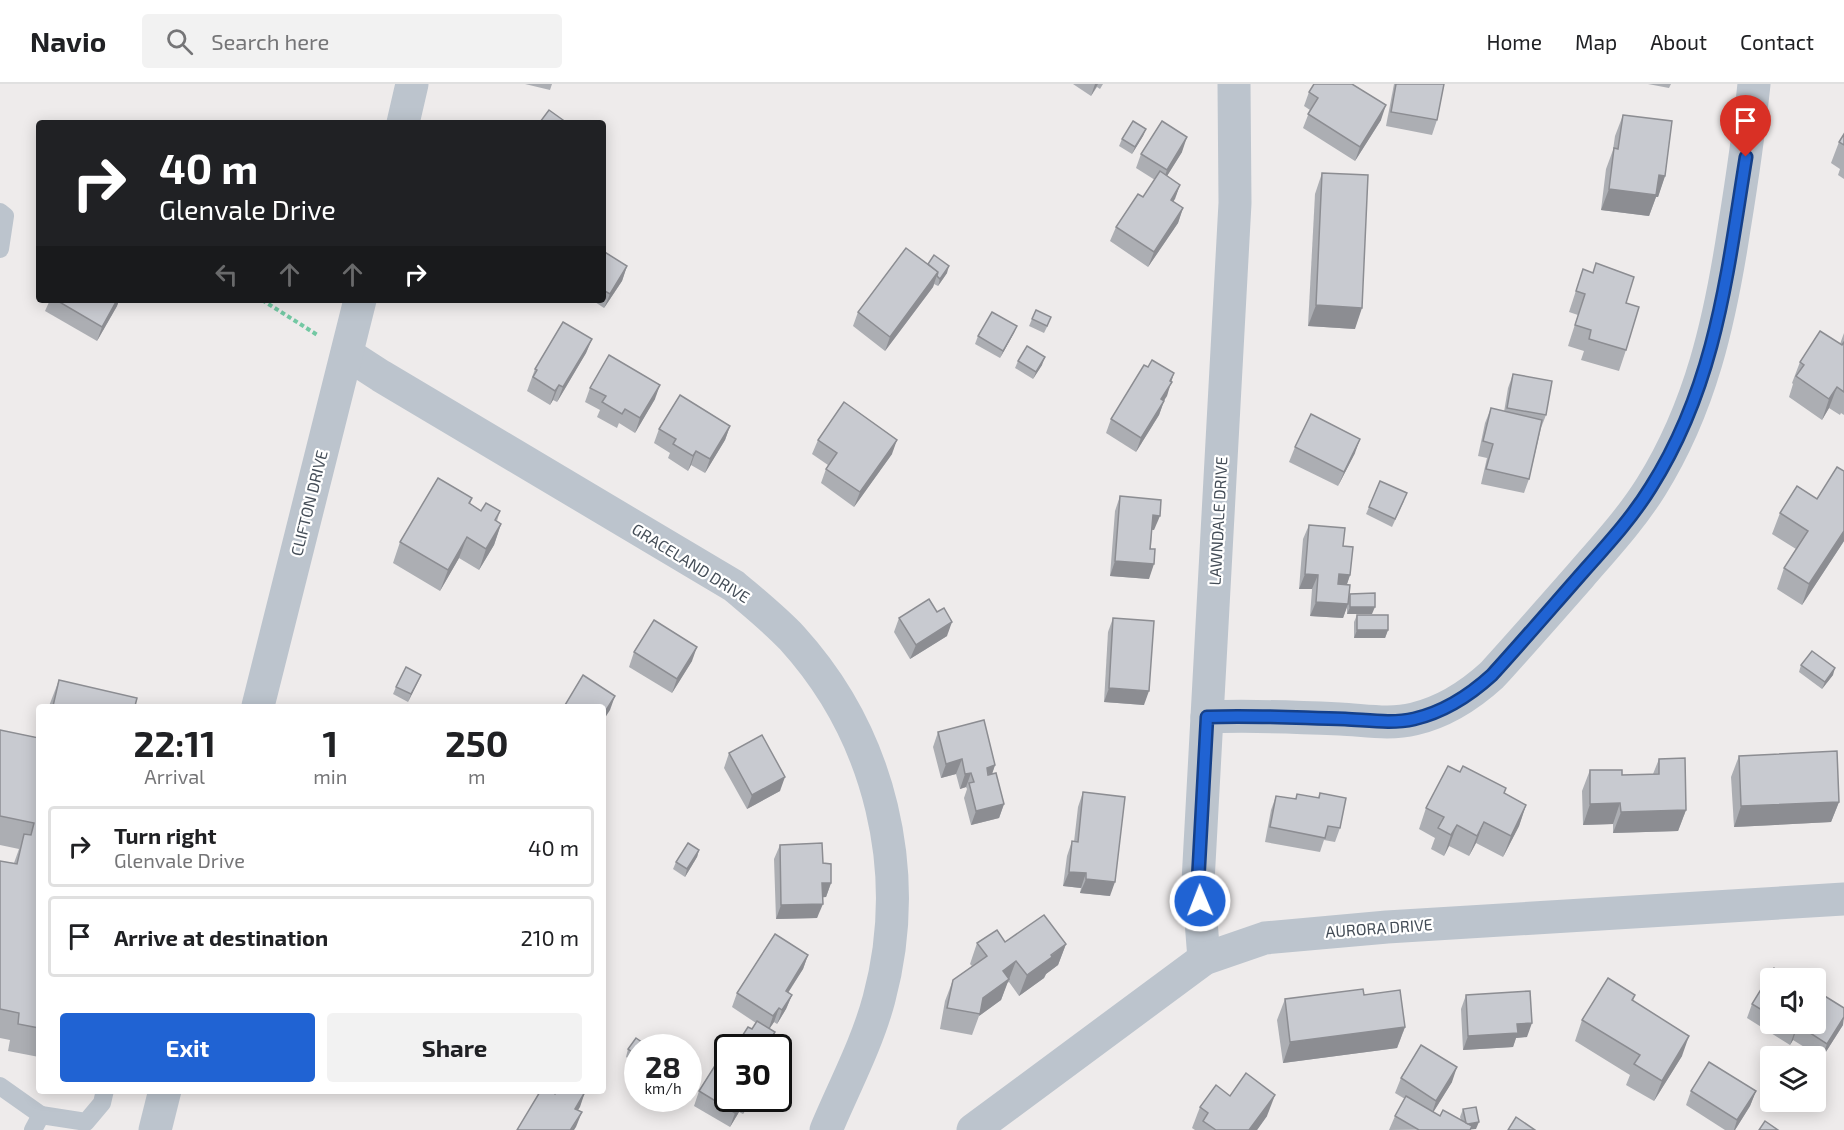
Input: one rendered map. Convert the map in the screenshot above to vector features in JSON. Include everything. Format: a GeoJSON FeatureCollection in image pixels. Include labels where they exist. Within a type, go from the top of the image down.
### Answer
{"type":"FeatureCollection","features":[{"type":"Feature","properties":{"kind":"street"},"geometry":{"type":"LineString","coordinates":[[404,120],[412,84]]}},
{"type":"Feature","properties":{"kind":"street","name":"LAWNDALE DRIVE"},"geometry":{"type":"LineString","coordinates":[[1204,959],[1198,882],[1235,203],[1234,84]]}},
{"type":"Feature","properties":{"kind":"street"},"geometry":{"type":"LineString","coordinates":[[1207,717],[1245,715],[1388,721],[1412,719],[1449,707],[1475,691],[1492,675],[1626,523],[1652,486],[1677,440],[1697,394],[1713,345],[1729,265],[1746,157],[1754,84]]}},
{"type":"Feature","properties":{"kind":"street","name":"CLIFTON DRIVE"},"geometry":{"type":"LineString","coordinates":[[259,704],[359,303]]}},
{"type":"Feature","properties":{"kind":"street","name":"GRACELAND DRIVE"},"geometry":{"type":"LineString","coordinates":[[347,354],[734,586],[792,638],[814,664],[837,698],[865,751],[882,802],[891,854],[893,910],[889,956],[879,1001],[826,1130]]}},
{"type":"Feature","properties":{"kind":"street","name":"AURORA DRIVE"},"geometry":{"type":"LineString","coordinates":[[973,1130],[1204,959],[1265,938],[1387,927],[1844,899]]}},
{"type":"Feature","properties":{"kind":"street"},"geometry":{"type":"LineString","coordinates":[[155,1130],[164,1094]]}},
{"type":"Feature","properties":{"kind":"lane"},"geometry":{"type":"LineString","coordinates":[[0,212],[5,216],[0,249]]}},
{"type":"Feature","properties":{"kind":"lane"},"geometry":{"type":"LineString","coordinates":[[0,1086],[37,1122],[86,1122],[102,1103],[104,1094]]}},
{"type":"Feature","properties":{"kind":"path"},"geometry":{"type":"LineString","coordinates":[[267,303],[347,354]]}},
{"type":"Feature","properties":{"kind":"building"},"geometry":{"type":"Polygon","coordinates":[[[1314,84],[1352,84],[1386,105],[1360,147],[1308,114],[1318,98],[1309,92],[1314,84]]]}},
{"type":"Feature","properties":{"kind":"building"},"geometry":{"type":"Polygon","coordinates":[[[1396,84],[1444,84],[1437,120],[1391,112],[1396,84]]]}},
{"type":"Feature","properties":{"kind":"building"},"geometry":{"type":"Polygon","coordinates":[[[549,110],[563,120],[542,120],[549,110]]]}},
{"type":"Feature","properties":{"kind":"building"},"geometry":{"type":"Polygon","coordinates":[[[1623,115],[1672,121],[1665,176],[1659,175],[1656,195],[1609,189],[1614,148],[1618,149],[1623,115]]]}},
{"type":"Feature","properties":{"kind":"building"},"geometry":{"type":"Polygon","coordinates":[[[1133,121],[1146,129],[1135,147],[1122,139],[1133,121]]]}},
{"type":"Feature","properties":{"kind":"building"},"geometry":{"type":"Polygon","coordinates":[[[1162,121],[1187,137],[1167,170],[1141,154],[1162,121]]]}},
{"type":"Feature","properties":{"kind":"building"},"geometry":{"type":"Polygon","coordinates":[[[1844,134],[1844,145],[1839,142],[1844,134]]]}},
{"type":"Feature","properties":{"kind":"building"},"geometry":{"type":"Polygon","coordinates":[[[1160,171],[1180,185],[1171,200],[1183,208],[1154,252],[1116,227],[1138,194],[1143,197],[1160,171]]]}},
{"type":"Feature","properties":{"kind":"building"},"geometry":{"type":"Polygon","coordinates":[[[1322,173],[1368,175],[1362,308],[1316,305],[1322,173]]]}},
{"type":"Feature","properties":{"kind":"building"},"geometry":{"type":"Polygon","coordinates":[[[906,248],[938,272],[890,337],[858,312],[906,248]]]}},
{"type":"Feature","properties":{"kind":"building"},"geometry":{"type":"Polygon","coordinates":[[[606,253],[627,266],[610,294],[606,292],[606,253]]]}},
{"type":"Feature","properties":{"kind":"building"},"geometry":{"type":"Polygon","coordinates":[[[934,255],[949,266],[940,279],[937,276],[938,272],[928,264],[934,255]]]}},
{"type":"Feature","properties":{"kind":"building"},"geometry":{"type":"Polygon","coordinates":[[[1596,263],[1634,277],[1626,303],[1639,307],[1626,350],[1589,339],[1591,330],[1575,325],[1585,294],[1576,291],[1583,269],[1593,273],[1596,263]]]}},
{"type":"Feature","properties":{"kind":"building"},"geometry":{"type":"Polygon","coordinates":[[[61,303],[115,303],[102,327],[61,303]]]}},
{"type":"Feature","properties":{"kind":"building"},"geometry":{"type":"Polygon","coordinates":[[[1036,310],[1051,317],[1047,326],[1032,319],[1036,310]]]}},
{"type":"Feature","properties":{"kind":"building"},"geometry":{"type":"Polygon","coordinates":[[[992,312],[1017,326],[1003,351],[978,336],[992,312]]]}},
{"type":"Feature","properties":{"kind":"building"},"geometry":{"type":"Polygon","coordinates":[[[563,322],[592,339],[563,387],[559,385],[555,391],[533,377],[537,370],[535,369],[563,322]]]}},
{"type":"Feature","properties":{"kind":"building"},"geometry":{"type":"Polygon","coordinates":[[[1820,331],[1842,345],[1844,342],[1844,392],[1837,387],[1829,399],[1796,376],[1804,365],[1800,362],[1820,331]]]}},
{"type":"Feature","properties":{"kind":"building"},"geometry":{"type":"Polygon","coordinates":[[[1027,346],[1045,357],[1036,372],[1018,361],[1027,346]]]}},
{"type":"Feature","properties":{"kind":"building"},"geometry":{"type":"Polygon","coordinates":[[[609,355],[660,385],[640,418],[625,409],[622,414],[602,402],[606,396],[590,388],[609,355]]]}},
{"type":"Feature","properties":{"kind":"building"},"geometry":{"type":"Polygon","coordinates":[[[1152,360],[1174,373],[1170,381],[1172,382],[1161,399],[1164,401],[1141,438],[1111,419],[1144,365],[1148,367],[1152,360]]]}},
{"type":"Feature","properties":{"kind":"building"},"geometry":{"type":"Polygon","coordinates":[[[1513,374],[1552,381],[1546,415],[1507,408],[1513,374]]]}},
{"type":"Feature","properties":{"kind":"building"},"geometry":{"type":"Polygon","coordinates":[[[680,395],[730,426],[710,459],[696,451],[693,456],[673,444],[676,439],[659,429],[680,395]]]}},
{"type":"Feature","properties":{"kind":"building"},"geometry":{"type":"Polygon","coordinates":[[[844,402],[897,440],[860,492],[826,469],[837,453],[818,440],[844,402]]]}},
{"type":"Feature","properties":{"kind":"building"},"geometry":{"type":"Polygon","coordinates":[[[1491,408],[1542,420],[1529,479],[1486,469],[1493,444],[1483,441],[1491,408]]]}},
{"type":"Feature","properties":{"kind":"building"},"geometry":{"type":"Polygon","coordinates":[[[1311,414],[1360,439],[1344,472],[1295,447],[1311,414]]]}},
{"type":"Feature","properties":{"kind":"building"},"geometry":{"type":"Polygon","coordinates":[[[1837,467],[1844,471],[1844,531],[1809,584],[1784,568],[1808,531],[1780,513],[1797,486],[1817,499],[1837,467]]]}},
{"type":"Feature","properties":{"kind":"building"},"geometry":{"type":"Polygon","coordinates":[[[438,478],[472,498],[469,503],[481,511],[486,503],[500,511],[495,520],[501,524],[486,549],[467,537],[448,570],[400,542],[438,478]]]}},
{"type":"Feature","properties":{"kind":"building"},"geometry":{"type":"Polygon","coordinates":[[[1380,481],[1407,493],[1395,519],[1369,507],[1380,481]]]}},
{"type":"Feature","properties":{"kind":"building"},"geometry":{"type":"Polygon","coordinates":[[[1120,496],[1161,500],[1160,516],[1153,515],[1150,549],[1155,549],[1154,564],[1115,561],[1120,496]]]}},
{"type":"Feature","properties":{"kind":"building"},"geometry":{"type":"Polygon","coordinates":[[[1309,525],[1345,528],[1343,546],[1353,547],[1350,575],[1339,574],[1338,584],[1350,585],[1348,604],[1316,602],[1318,575],[1305,574],[1309,525]]]}},
{"type":"Feature","properties":{"kind":"building"},"geometry":{"type":"Polygon","coordinates":[[[1375,593],[1375,607],[1350,607],[1350,594],[1375,593]]]}},
{"type":"Feature","properties":{"kind":"building"},"geometry":{"type":"Polygon","coordinates":[[[929,599],[937,612],[944,608],[952,622],[916,645],[899,618],[929,599]]]}},
{"type":"Feature","properties":{"kind":"building"},"geometry":{"type":"Polygon","coordinates":[[[1357,615],[1388,615],[1388,630],[1357,630],[1357,615]]]}},
{"type":"Feature","properties":{"kind":"building"},"geometry":{"type":"Polygon","coordinates":[[[1113,618],[1154,621],[1149,691],[1109,688],[1113,618]]]}},
{"type":"Feature","properties":{"kind":"building"},"geometry":{"type":"Polygon","coordinates":[[[654,620],[697,647],[677,679],[634,652],[654,620]]]}},
{"type":"Feature","properties":{"kind":"building"},"geometry":{"type":"Polygon","coordinates":[[[1812,651],[1835,668],[1825,682],[1801,665],[1812,651]]]}},
{"type":"Feature","properties":{"kind":"building"},"geometry":{"type":"Polygon","coordinates":[[[406,667],[421,675],[411,694],[396,687],[406,667]]]}},
{"type":"Feature","properties":{"kind":"building"},"geometry":{"type":"Polygon","coordinates":[[[583,675],[615,696],[606,710],[606,704],[566,704],[583,675]]]}},
{"type":"Feature","properties":{"kind":"building"},"geometry":{"type":"Polygon","coordinates":[[[59,680],[137,698],[136,704],[53,704],[59,680]]]}},
{"type":"Feature","properties":{"kind":"building"},"geometry":{"type":"Polygon","coordinates":[[[984,720],[995,765],[987,768],[988,775],[996,773],[1004,804],[976,811],[969,783],[974,782],[971,773],[965,774],[962,759],[946,764],[938,732],[984,720]]]}},
{"type":"Feature","properties":{"kind":"building"},"geometry":{"type":"Polygon","coordinates":[[[0,730],[36,737],[36,1027],[18,1024],[19,1013],[0,1009],[0,861],[17,864],[24,834],[31,835],[34,823],[0,816],[0,730]]]}},
{"type":"Feature","properties":{"kind":"building"},"geometry":{"type":"Polygon","coordinates":[[[762,735],[785,777],[752,795],[729,753],[762,735]]]}},
{"type":"Feature","properties":{"kind":"building"},"geometry":{"type":"Polygon","coordinates":[[[1837,751],[1839,802],[1741,806],[1739,756],[1837,751]]]}},
{"type":"Feature","properties":{"kind":"building"},"geometry":{"type":"Polygon","coordinates":[[[1685,758],[1686,810],[1621,812],[1620,803],[1590,804],[1590,770],[1622,770],[1622,775],[1659,774],[1659,759],[1685,758]]]}},
{"type":"Feature","properties":{"kind":"building"},"geometry":{"type":"Polygon","coordinates":[[[1448,766],[1460,772],[1463,766],[1506,788],[1504,793],[1526,805],[1511,836],[1484,822],[1477,836],[1457,825],[1451,835],[1438,828],[1444,817],[1426,808],[1448,766]]]}},
{"type":"Feature","properties":{"kind":"building"},"geometry":{"type":"Polygon","coordinates":[[[1083,792],[1125,797],[1115,882],[1086,879],[1086,873],[1069,872],[1072,841],[1078,842],[1083,792]]]}},
{"type":"Feature","properties":{"kind":"building"},"geometry":{"type":"Polygon","coordinates":[[[1320,793],[1346,798],[1340,828],[1328,826],[1325,838],[1270,827],[1276,796],[1296,799],[1297,794],[1319,798],[1320,793]]]}},
{"type":"Feature","properties":{"kind":"building"},"geometry":{"type":"Polygon","coordinates":[[[688,843],[699,850],[687,869],[676,862],[688,843]]]}},
{"type":"Feature","properties":{"kind":"building"},"geometry":{"type":"Polygon","coordinates":[[[822,843],[823,863],[831,864],[831,883],[822,883],[823,904],[781,905],[780,845],[822,843]]]}},
{"type":"Feature","properties":{"kind":"building"},"geometry":{"type":"Polygon","coordinates":[[[1044,915],[1066,944],[1027,975],[1016,961],[1003,971],[1009,979],[983,998],[980,1014],[947,1008],[953,980],[987,956],[977,943],[997,930],[1005,942],[1044,915]]]}},
{"type":"Feature","properties":{"kind":"building"},"geometry":{"type":"Polygon","coordinates":[[[775,934],[808,955],[786,991],[792,995],[782,1010],[779,1008],[773,1016],[737,993],[775,934]]]}},
{"type":"Feature","properties":{"kind":"building"},"geometry":{"type":"Polygon","coordinates":[[[1608,978],[1635,995],[1632,1000],[1689,1036],[1662,1081],[1634,1064],[1640,1055],[1582,1020],[1608,978]]]}},
{"type":"Feature","properties":{"kind":"building"},"geometry":{"type":"Polygon","coordinates":[[[1363,989],[1364,995],[1400,990],[1405,1027],[1290,1042],[1285,999],[1363,989]]]}},
{"type":"Feature","properties":{"kind":"building"},"geometry":{"type":"Polygon","coordinates":[[[1530,991],[1532,1023],[1517,1024],[1518,1033],[1468,1036],[1466,995],[1530,991]]]}},
{"type":"Feature","properties":{"kind":"building"},"geometry":{"type":"Polygon","coordinates":[[[1760,991],[1760,1009],[1752,1004],[1760,991]]]}},
{"type":"Feature","properties":{"kind":"building"},"geometry":{"type":"Polygon","coordinates":[[[1826,997],[1844,1008],[1844,1017],[1827,1044],[1812,1034],[1826,1034],[1826,997]]]}},
{"type":"Feature","properties":{"kind":"building"},"geometry":{"type":"Polygon","coordinates":[[[757,1021],[775,1032],[774,1034],[744,1034],[748,1027],[752,1029],[757,1021]]]}},
{"type":"Feature","properties":{"kind":"building"},"geometry":{"type":"Polygon","coordinates":[[[1421,1045],[1457,1067],[1436,1101],[1401,1078],[1421,1045]]]}},
{"type":"Feature","properties":{"kind":"building"},"geometry":{"type":"Polygon","coordinates":[[[1709,1062],[1756,1091],[1737,1120],[1691,1091],[1709,1062]]]}},
{"type":"Feature","properties":{"kind":"building"},"geometry":{"type":"Polygon","coordinates":[[[714,1067],[714,1100],[702,1093],[702,1086],[714,1067]]]}},
{"type":"Feature","properties":{"kind":"building"},"geometry":{"type":"Polygon","coordinates":[[[1246,1073],[1275,1095],[1249,1130],[1216,1130],[1203,1121],[1208,1113],[1200,1107],[1216,1085],[1230,1096],[1246,1073]]]}},
{"type":"Feature","properties":{"kind":"building"},"geometry":{"type":"Polygon","coordinates":[[[539,1094],[584,1094],[575,1109],[582,1112],[571,1129],[573,1130],[517,1130],[539,1094]]]}},
{"type":"Feature","properties":{"kind":"building"},"geometry":{"type":"Polygon","coordinates":[[[1406,1096],[1440,1116],[1443,1110],[1472,1126],[1470,1130],[1419,1130],[1395,1116],[1406,1096]]]}},
{"type":"Feature","properties":{"kind":"building"},"geometry":{"type":"Polygon","coordinates":[[[1476,1107],[1479,1122],[1466,1123],[1463,1109],[1476,1107]]]}},
{"type":"Feature","properties":{"kind":"building"},"geometry":{"type":"Polygon","coordinates":[[[1516,1117],[1535,1130],[1508,1130],[1516,1117]]]}},
{"type":"Feature","properties":{"kind":"building"},"geometry":{"type":"Polygon","coordinates":[[[1765,1121],[1778,1130],[1759,1130],[1765,1121]]]}},
{"type":"Feature","properties":{"kind":"route"},"geometry":{"type":"LineString","coordinates":[[1200,901],[1198,882],[1207,717],[1245,715],[1388,721],[1412,719],[1449,707],[1475,691],[1492,675],[1626,523],[1652,486],[1669,456],[1697,394],[1713,345],[1746,157]]}}]}
